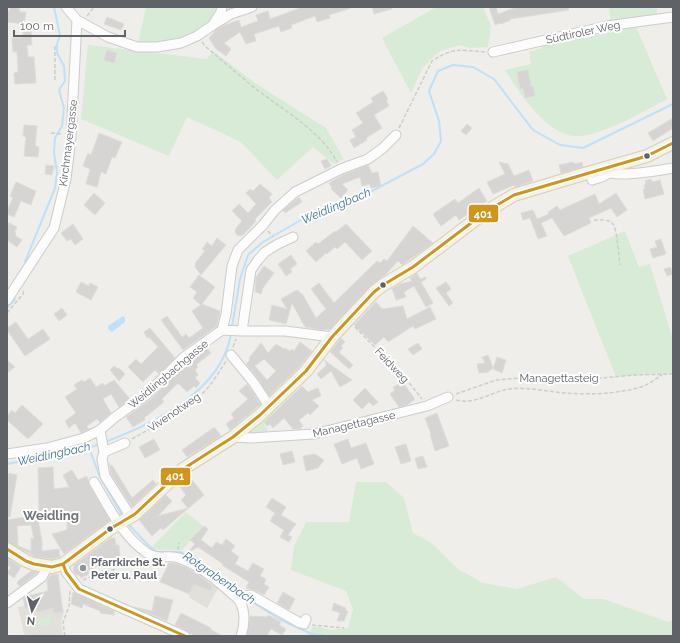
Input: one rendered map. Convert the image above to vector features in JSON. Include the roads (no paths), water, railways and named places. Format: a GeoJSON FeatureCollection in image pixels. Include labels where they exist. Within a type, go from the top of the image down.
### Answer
{"type":"FeatureCollection","features":[{"type":"Feature","properties":{"kind":"main road"},"geometry":{"type":"LineString","coordinates":[[7,549],[26,561],[47,567],[63,564],[147,505],[183,469],[233,437],[306,371],[332,337],[370,296],[383,285],[413,267],[466,226],[514,195],[606,171],[647,156],[673,143]]}},
{"type":"Feature","properties":{"kind":"street"},"geometry":{"type":"LineString","coordinates":[[66,7],[77,20],[108,37],[137,47],[157,47],[175,44],[197,36],[231,14],[252,7]]}},
{"type":"Feature","properties":{"kind":"street"},"geometry":{"type":"LineString","coordinates":[[213,25],[221,12],[222,7]]}},
{"type":"Feature","properties":{"kind":"street","name":"Südtiroler Weg"},"geometry":{"type":"LineString","coordinates":[[493,52],[607,26],[673,17]]}},
{"type":"Feature","properties":{"kind":"street","name":"Kirchmayergasse"},"geometry":{"type":"LineString","coordinates":[[7,300],[54,228],[66,179],[71,137],[77,20]]}},
{"type":"Feature","properties":{"kind":"street"},"geometry":{"type":"LineString","coordinates":[[232,330],[226,314],[232,266],[238,250],[275,210],[295,192],[341,169],[368,159],[383,148],[396,134]]}},
{"type":"Feature","properties":{"kind":"street"},"geometry":{"type":"LineString","coordinates":[[592,180],[602,177],[606,171],[622,174],[651,172],[673,168]]}},
{"type":"Feature","properties":{"kind":"street"},"geometry":{"type":"LineString","coordinates":[[232,330],[251,270],[265,252],[278,244],[293,238]]}},
{"type":"Feature","properties":{"kind":"street"},"geometry":{"type":"LineString","coordinates":[[232,330],[285,331],[332,337]]}},
{"type":"Feature","properties":{"kind":"street","name":"Weidlingbachgasse"},"geometry":{"type":"LineString","coordinates":[[7,454],[47,448],[84,438],[102,442],[114,418],[147,394],[183,358],[232,330]]}},
{"type":"Feature","properties":{"kind":"street"},"geometry":{"type":"LineString","coordinates":[[230,355],[254,383],[269,406]]}},
{"type":"Feature","properties":{"kind":"street","name":"Managettagasse"},"geometry":{"type":"LineString","coordinates":[[233,437],[251,438],[314,434],[427,406],[448,397]]}},
{"type":"Feature","properties":{"kind":"street"},"geometry":{"type":"LineString","coordinates":[[125,443],[102,442],[102,459],[105,476],[136,543],[148,553],[159,558],[178,558],[187,562],[242,596],[251,595],[300,623],[305,621]]}},
{"type":"Feature","properties":{"kind":"street"},"geometry":{"type":"LineString","coordinates":[[94,482],[125,520]]}},
{"type":"Feature","properties":{"kind":"street"},"geometry":{"type":"LineString","coordinates":[[63,564],[66,572],[79,589],[185,636]]}},
{"type":"Feature","properties":{"kind":"street"},"geometry":{"type":"LineString","coordinates":[[7,603],[42,577],[47,567]]}},
{"type":"Feature","properties":{"kind":"street"},"geometry":{"type":"LineString","coordinates":[[241,636],[244,618],[241,602],[242,596]]}},
{"type":"Feature","properties":{"kind":"water"},"geometry":{"type":"Polygon","coordinates":[[[123,316],[125,318],[125,322],[112,332],[109,330],[108,326],[123,316]]]}},
{"type":"Feature","properties":{"kind":"waterway"},"geometry":{"type":"LineString","coordinates":[[25,262],[55,188],[57,173],[54,152],[55,138],[62,126],[64,108],[59,90],[65,81],[64,66],[57,53],[57,44],[60,36],[54,7]]}},
{"type":"Feature","properties":{"kind":"waterway","name":"Weidlingbach"},"geometry":{"type":"LineString","coordinates":[[232,327],[240,279],[248,255],[263,242],[313,213],[351,202],[423,164],[434,154],[441,141],[439,121],[429,91],[438,71],[453,65],[473,67],[494,79],[533,130],[560,145],[583,148],[673,104]]}},
{"type":"Feature","properties":{"kind":"waterway"},"geometry":{"type":"LineString","coordinates":[[7,308],[15,299]]}},
{"type":"Feature","properties":{"kind":"waterway","name":"Weidlingbach"},"geometry":{"type":"LineString","coordinates":[[105,442],[164,415],[183,403],[200,389],[214,373],[225,355],[231,334]]}},
{"type":"Feature","properties":{"kind":"waterway","name":"Weidlingbach"},"geometry":{"type":"LineString","coordinates":[[7,464],[89,448],[99,444]]}},
{"type":"Feature","properties":{"kind":"waterway","name":"Rotgrabenbach"},"geometry":{"type":"LineString","coordinates":[[89,448],[100,477],[123,517]]}},
{"type":"Feature","properties":{"kind":"waterway","name":"Rotgrabenbach"},"geometry":{"type":"LineString","coordinates":[[128,524],[148,545],[157,552],[181,552],[203,565]]}},
{"type":"Feature","properties":{"kind":"waterway","name":"Rotgrabenbach"},"geometry":{"type":"LineString","coordinates":[[221,578],[241,594]]}},
{"type":"Feature","properties":{"kind":"waterway","name":"Rotgrabenbach"},"geometry":{"type":"LineString","coordinates":[[248,599],[279,619],[312,634],[327,636]]}},
{"type":"Feature","properties":{"kind":"place","name":"Pfarrkirche St. Peter u. Paul"},"geometry":{"type":"Point","coordinates":[83,568]}},
{"type":"Feature","properties":{"kind":"district","name":"Weidling"},"geometry":{"type":"Point","coordinates":[51,515]}}]}
